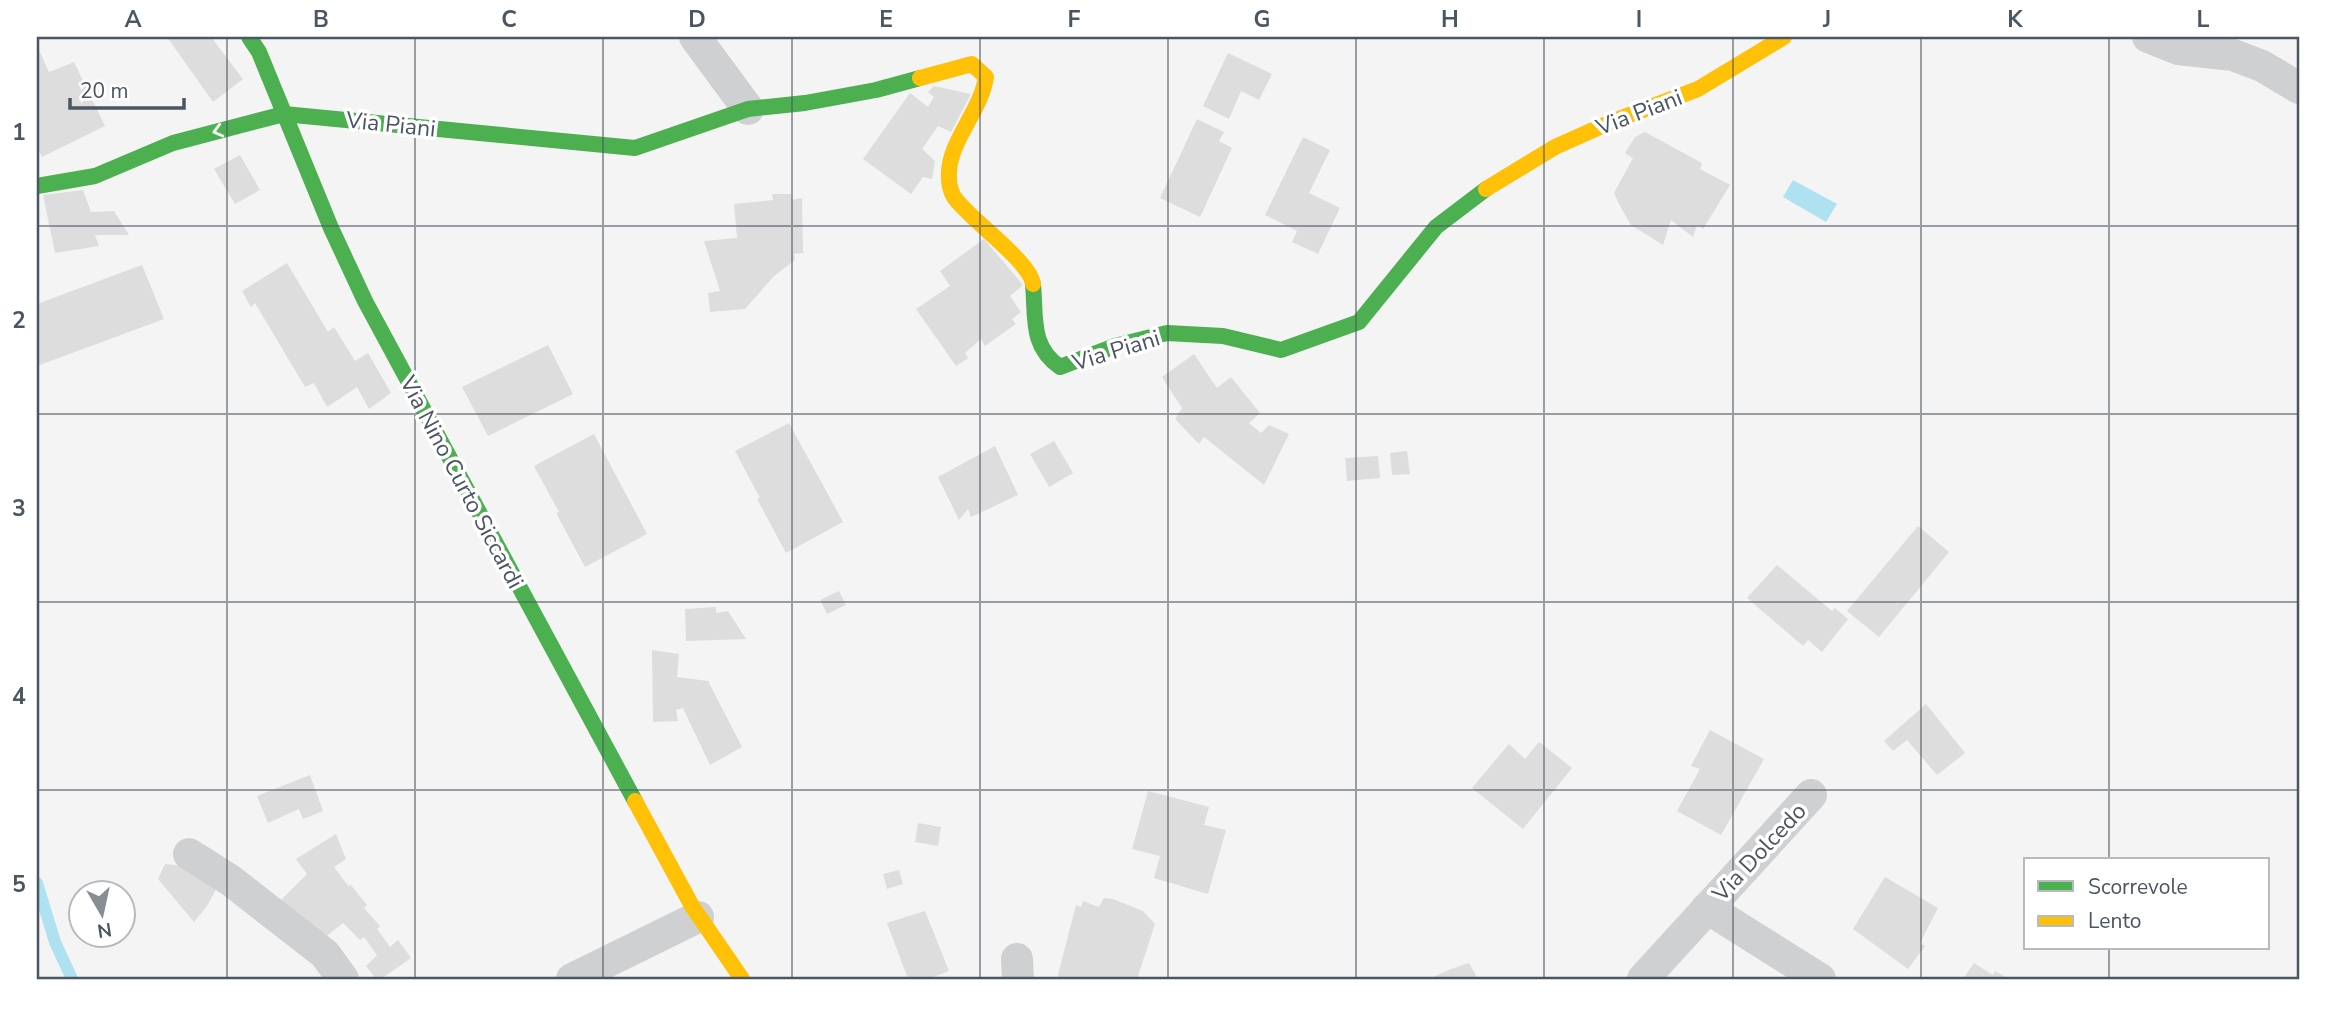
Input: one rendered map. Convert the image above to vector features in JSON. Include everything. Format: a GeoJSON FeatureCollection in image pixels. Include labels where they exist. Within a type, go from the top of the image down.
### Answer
{"type":"FeatureCollection","features":[{"type":"Feature","properties":{"kind":"street","name":"Via Nino Curto Siccardi"},"geometry":{"type":"LineString","coordinates":[[249,37],[259,52],[331,228],[365,301],[698,917],[742,979]]}},
{"type":"Feature","properties":{"kind":"street"},"geometry":{"type":"LineString","coordinates":[[695,37],[748,109]]}},
{"type":"Feature","properties":{"kind":"street","name":"Via Piani"},"geometry":{"type":"LineString","coordinates":[[37,186],[95,176],[173,143],[284,114],[635,148],[748,109],[805,103],[876,90],[972,64],[986,77],[984,92],[950,160],[949,178],[953,196],[1032,278],[1038,344],[1047,358],[1060,367],[1115,346],[1167,333],[1223,336],[1281,350],[1359,322],[1436,227],[1482,192],[1555,147],[1611,122],[1698,89],[1784,37]]}},
{"type":"Feature","properties":{"kind":"street"},"geometry":{"type":"LineString","coordinates":[[2148,37],[2178,49],[2233,55],[2262,66],[2299,88]]}},
{"type":"Feature","properties":{"kind":"street","name":"Via Dolcedo"},"geometry":{"type":"LineString","coordinates":[[1643,979],[1811,795]]}},
{"type":"Feature","properties":{"kind":"street"},"geometry":{"type":"LineString","coordinates":[[189,854],[230,880],[325,954],[343,979]]}},
{"type":"Feature","properties":{"kind":"street","name":"Via Dolcedo"},"geometry":{"type":"LineString","coordinates":[[1707,908],[1819,979]]}},
{"type":"Feature","properties":{"kind":"street"},"geometry":{"type":"LineString","coordinates":[[572,979],[698,917]]}},
{"type":"Feature","properties":{"kind":"water"},"geometry":{"type":"Polygon","coordinates":[[[1793,180],[1837,204],[1826,222],[1783,197],[1793,180]]]}},
{"type":"Feature","properties":{"kind":"building"},"geometry":{"type":"Polygon","coordinates":[[[167,37],[211,37],[243,79],[213,102],[167,37]]]}},
{"type":"Feature","properties":{"kind":"building"},"geometry":{"type":"Polygon","coordinates":[[[37,46],[49,72],[74,62],[105,126],[42,157],[37,146],[37,46]]]}},
{"type":"Feature","properties":{"kind":"building"},"geometry":{"type":"Polygon","coordinates":[[[1228,53],[1272,74],[1259,100],[1241,91],[1229,119],[1203,106],[1228,53]]]}},
{"type":"Feature","properties":{"kind":"building"},"geometry":{"type":"Polygon","coordinates":[[[934,86],[971,94],[951,132],[938,126],[922,149],[935,161],[932,179],[923,177],[911,194],[863,159],[910,93],[928,107],[934,97],[928,92],[934,86]]]}},
{"type":"Feature","properties":{"kind":"building"},"geometry":{"type":"Polygon","coordinates":[[[1197,119],[1224,132],[1219,141],[1232,148],[1200,217],[1160,198],[1197,119]]]}},
{"type":"Feature","properties":{"kind":"building"},"geometry":{"type":"Polygon","coordinates":[[[1645,132],[1702,163],[1700,169],[1730,185],[1703,229],[1697,225],[1693,237],[1671,220],[1663,245],[1631,225],[1614,193],[1633,158],[1625,153],[1635,137],[1645,132]]]}},
{"type":"Feature","properties":{"kind":"building"},"geometry":{"type":"Polygon","coordinates":[[[1303,137],[1330,150],[1309,193],[1340,208],[1318,254],[1292,242],[1297,231],[1265,215],[1303,137]]]}},
{"type":"Feature","properties":{"kind":"building"},"geometry":{"type":"Polygon","coordinates":[[[240,155],[260,190],[235,204],[214,169],[240,155]]]}},
{"type":"Feature","properties":{"kind":"building"},"geometry":{"type":"Polygon","coordinates":[[[83,190],[91,212],[114,211],[129,235],[95,235],[99,246],[55,253],[43,195],[83,190]]]}},
{"type":"Feature","properties":{"kind":"building"},"geometry":{"type":"Polygon","coordinates":[[[772,194],[791,194],[792,200],[802,198],[803,253],[794,254],[795,260],[774,276],[745,309],[710,312],[708,293],[720,291],[704,241],[737,238],[734,204],[773,200],[772,194]]]}},
{"type":"Feature","properties":{"kind":"building"},"geometry":{"type":"Polygon","coordinates":[[[984,239],[1023,285],[1010,296],[1021,312],[1012,319],[1016,324],[985,346],[981,339],[965,353],[968,358],[956,366],[916,309],[950,286],[940,271],[984,239]]]}},
{"type":"Feature","properties":{"kind":"building"},"geometry":{"type":"Polygon","coordinates":[[[287,263],[328,332],[334,327],[355,361],[368,353],[391,393],[369,409],[357,387],[327,407],[314,383],[305,387],[255,303],[251,307],[242,291],[287,263]]]}},
{"type":"Feature","properties":{"kind":"building"},"geometry":{"type":"Polygon","coordinates":[[[142,265],[164,319],[37,366],[37,304],[142,265]]]}},
{"type":"Feature","properties":{"kind":"building"},"geometry":{"type":"Polygon","coordinates":[[[548,345],[573,394],[488,436],[462,387],[548,345]]]}},
{"type":"Feature","properties":{"kind":"building"},"geometry":{"type":"Polygon","coordinates":[[[1194,354],[1217,388],[1231,377],[1260,413],[1249,423],[1261,433],[1269,425],[1289,434],[1264,485],[1204,437],[1199,444],[1175,419],[1182,408],[1162,377],[1194,354]]]}},
{"type":"Feature","properties":{"kind":"building"},"geometry":{"type":"Polygon","coordinates":[[[789,423],[843,522],[786,553],[735,451],[789,423]]]}},
{"type":"Feature","properties":{"kind":"building"},"geometry":{"type":"Polygon","coordinates":[[[594,434],[647,534],[585,567],[534,466],[594,434]]]}},
{"type":"Feature","properties":{"kind":"building"},"geometry":{"type":"Polygon","coordinates":[[[1054,441],[1073,473],[1049,487],[1030,454],[1054,441]]]}},
{"type":"Feature","properties":{"kind":"building"},"geometry":{"type":"Polygon","coordinates":[[[995,446],[1018,495],[971,517],[968,509],[959,520],[938,477],[995,446]]]}},
{"type":"Feature","properties":{"kind":"building"},"geometry":{"type":"Polygon","coordinates":[[[1407,451],[1410,474],[1392,475],[1390,453],[1407,451]]]}},
{"type":"Feature","properties":{"kind":"building"},"geometry":{"type":"Polygon","coordinates":[[[1378,456],[1380,478],[1347,481],[1345,458],[1378,456]]]}},
{"type":"Feature","properties":{"kind":"building"},"geometry":{"type":"Polygon","coordinates":[[[1918,526],[1949,552],[1879,637],[1847,611],[1918,526]]]}},
{"type":"Feature","properties":{"kind":"building"},"geometry":{"type":"Polygon","coordinates":[[[1777,565],[1832,611],[1835,608],[1848,619],[1822,652],[1808,640],[1803,646],[1747,598],[1777,565]]]}},
{"type":"Feature","properties":{"kind":"building"},"geometry":{"type":"Polygon","coordinates":[[[839,591],[846,605],[827,614],[820,600],[839,591]]]}},
{"type":"Feature","properties":{"kind":"building"},"geometry":{"type":"Polygon","coordinates":[[[716,607],[716,613],[728,611],[746,639],[686,641],[685,609],[716,607]]]}},
{"type":"Feature","properties":{"kind":"building"},"geometry":{"type":"Polygon","coordinates":[[[652,650],[679,654],[677,677],[708,681],[742,747],[710,765],[683,708],[676,710],[678,721],[653,722],[652,650]]]}},
{"type":"Feature","properties":{"kind":"building"},"geometry":{"type":"Polygon","coordinates":[[[1926,704],[1965,753],[1937,775],[1907,740],[1893,751],[1884,741],[1926,704]]]}},
{"type":"Feature","properties":{"kind":"building"},"geometry":{"type":"Polygon","coordinates":[[[1710,730],[1764,759],[1721,835],[1677,811],[1700,769],[1691,766],[1710,730]]]}},
{"type":"Feature","properties":{"kind":"building"},"geometry":{"type":"Polygon","coordinates":[[[1539,742],[1572,768],[1523,829],[1472,788],[1509,744],[1525,759],[1539,742]]]}},
{"type":"Feature","properties":{"kind":"building"},"geometry":{"type":"Polygon","coordinates":[[[310,775],[323,811],[303,819],[299,809],[268,823],[257,796],[310,775]]]}},
{"type":"Feature","properties":{"kind":"building"},"geometry":{"type":"Polygon","coordinates":[[[1148,791],[1209,807],[1204,825],[1226,830],[1208,894],[1154,878],[1160,856],[1132,849],[1148,791]]]}},
{"type":"Feature","properties":{"kind":"building"},"geometry":{"type":"Polygon","coordinates":[[[918,823],[941,827],[938,846],[915,842],[918,823]]]}},
{"type":"Feature","properties":{"kind":"building"},"geometry":{"type":"Polygon","coordinates":[[[336,834],[346,859],[334,867],[367,905],[364,908],[380,926],[377,929],[390,947],[398,940],[411,958],[381,979],[376,979],[366,966],[377,955],[364,937],[360,940],[343,923],[319,942],[275,906],[307,874],[296,859],[336,834]]]}},
{"type":"Feature","properties":{"kind":"building"},"geometry":{"type":"Polygon","coordinates":[[[165,864],[195,867],[221,880],[207,906],[194,922],[158,879],[165,864]]]}},
{"type":"Feature","properties":{"kind":"building"},"geometry":{"type":"Polygon","coordinates":[[[899,870],[903,884],[887,889],[883,874],[899,870]]]}},
{"type":"Feature","properties":{"kind":"building"},"geometry":{"type":"Polygon","coordinates":[[[1885,877],[1938,908],[1920,943],[1925,946],[1908,969],[1853,929],[1885,877]]]}},
{"type":"Feature","properties":{"kind":"building"},"geometry":{"type":"Polygon","coordinates":[[[1104,898],[1143,911],[1155,924],[1137,979],[1057,979],[1076,905],[1081,907],[1083,901],[1099,907],[1104,898]]]}},
{"type":"Feature","properties":{"kind":"building"},"geometry":{"type":"Polygon","coordinates":[[[925,911],[949,971],[928,979],[908,979],[887,923],[925,911]]]}},
{"type":"Feature","properties":{"kind":"building"},"geometry":{"type":"Polygon","coordinates":[[[1469,963],[1478,979],[1429,979],[1451,969],[1469,963]]]}},
{"type":"Feature","properties":{"kind":"building"},"geometry":{"type":"Polygon","coordinates":[[[1974,963],[1993,975],[1995,971],[2009,979],[1963,979],[1974,963]]]}},
{"type":"Feature","properties":{"kind":"waterway"},"geometry":{"type":"LineString","coordinates":[[37,883],[55,942],[72,979]]}},
{"type":"Feature","properties":{"kind":"traffic: fast"},"geometry":{"type":"LineString","coordinates":[[249,37],[259,52],[331,228],[365,301],[635,801]]}},
{"type":"Feature","properties":{"kind":"traffic: fast"},"geometry":{"type":"LineString","coordinates":[[37,186],[95,176],[173,143],[284,114],[635,148],[748,109],[805,103],[876,90],[920,78]]}},
{"type":"Feature","properties":{"kind":"traffic: fast"},"geometry":{"type":"LineString","coordinates":[[1033,284],[1039,340],[1050,359],[1060,367],[1115,346],[1167,333],[1223,336],[1281,350],[1359,322],[1436,227],[1486,189]]}},
{"type":"Feature","properties":{"kind":"traffic: slow"},"geometry":{"type":"LineString","coordinates":[[1486,189],[1555,147],[1611,122],[1698,89],[1784,37]]}},
{"type":"Feature","properties":{"kind":"traffic: slow"},"geometry":{"type":"LineString","coordinates":[[920,78],[972,64],[986,77],[978,103],[953,152],[950,187],[962,206],[1022,264],[1033,284]]}},
{"type":"Feature","properties":{"kind":"traffic: slow"},"geometry":{"type":"LineString","coordinates":[[635,801],[692,906],[742,979]]}}]}
